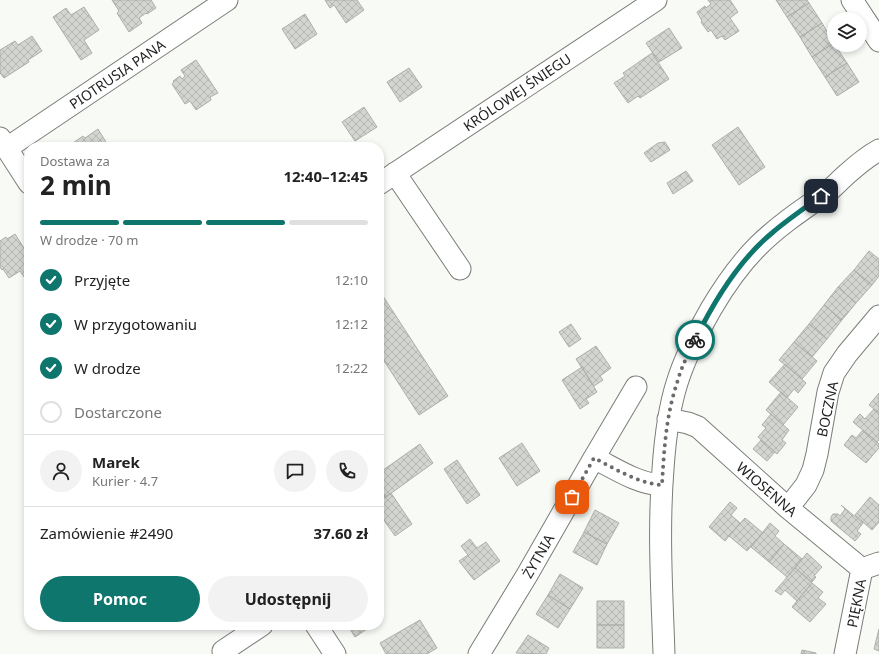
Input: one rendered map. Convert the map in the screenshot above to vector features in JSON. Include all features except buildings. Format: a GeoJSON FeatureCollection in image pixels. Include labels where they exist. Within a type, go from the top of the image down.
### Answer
{"type":"FeatureCollection","features":[{"type":"Feature","properties":{"kind":"street","name":"PIOTRUSIA PANA"},"geometry":{"type":"LineString","coordinates":[[3,143],[227,0]]}},
{"type":"Feature","properties":{"kind":"street","name":"KRÓLOWEJ ŚNIEGU"},"geometry":{"type":"LineString","coordinates":[[387,178],[656,0]]}},
{"type":"Feature","properties":{"kind":"street"},"geometry":{"type":"LineString","coordinates":[[852,0],[879,41]]}},
{"type":"Feature","properties":{"kind":"street"},"geometry":{"type":"LineString","coordinates":[[3,143],[24,175]]}},
{"type":"Feature","properties":{"kind":"street"},"geometry":{"type":"LineString","coordinates":[[664,654],[660,525],[662,485],[668,419],[682,367],[705,320],[722,291],[745,260],[771,233],[831,189],[848,172],[879,150]]}},
{"type":"Feature","properties":{"kind":"street"},"geometry":{"type":"LineString","coordinates":[[831,189],[854,181],[879,167]]}},
{"type":"Feature","properties":{"kind":"street"},"geometry":{"type":"LineString","coordinates":[[387,178],[460,269]]}},
{"type":"Feature","properties":{"kind":"street","name":"BOCZNA"},"geometry":{"type":"LineString","coordinates":[[788,508],[802,491],[813,470],[828,392],[834,373],[879,316]]}},
{"type":"Feature","properties":{"kind":"street","name":"ŻYTNIA"},"geometry":{"type":"LineString","coordinates":[[479,654],[527,575],[636,387]]}},
{"type":"Feature","properties":{"kind":"street","name":"WIOSENNA"},"geometry":{"type":"LineString","coordinates":[[668,419],[688,423],[698,427],[788,508],[871,566]]}},
{"type":"Feature","properties":{"kind":"street"},"geometry":{"type":"LineString","coordinates":[[594,458],[634,478],[648,483],[662,485]]}},
{"type":"Feature","properties":{"kind":"street","name":"PIĘKNA"},"geometry":{"type":"LineString","coordinates":[[845,654],[871,566]]}},
{"type":"Feature","properties":{"kind":"street"},"geometry":{"type":"LineString","coordinates":[[223,651],[254,630]]}},
{"type":"Feature","properties":{"kind":"street"},"geometry":{"type":"LineString","coordinates":[[319,630],[335,654]]}},
{"type":"Feature","properties":{"kind":"way so far"},"geometry":{"type":"LineString","coordinates":[[572,497],[594,458],[641,481],[662,485],[665,440],[672,400],[682,367],[695,340]]}},
{"type":"Feature","properties":{"kind":"route"},"geometry":{"type":"LineString","coordinates":[[695,340],[722,291],[745,260],[771,233],[821,196]]}}]}
